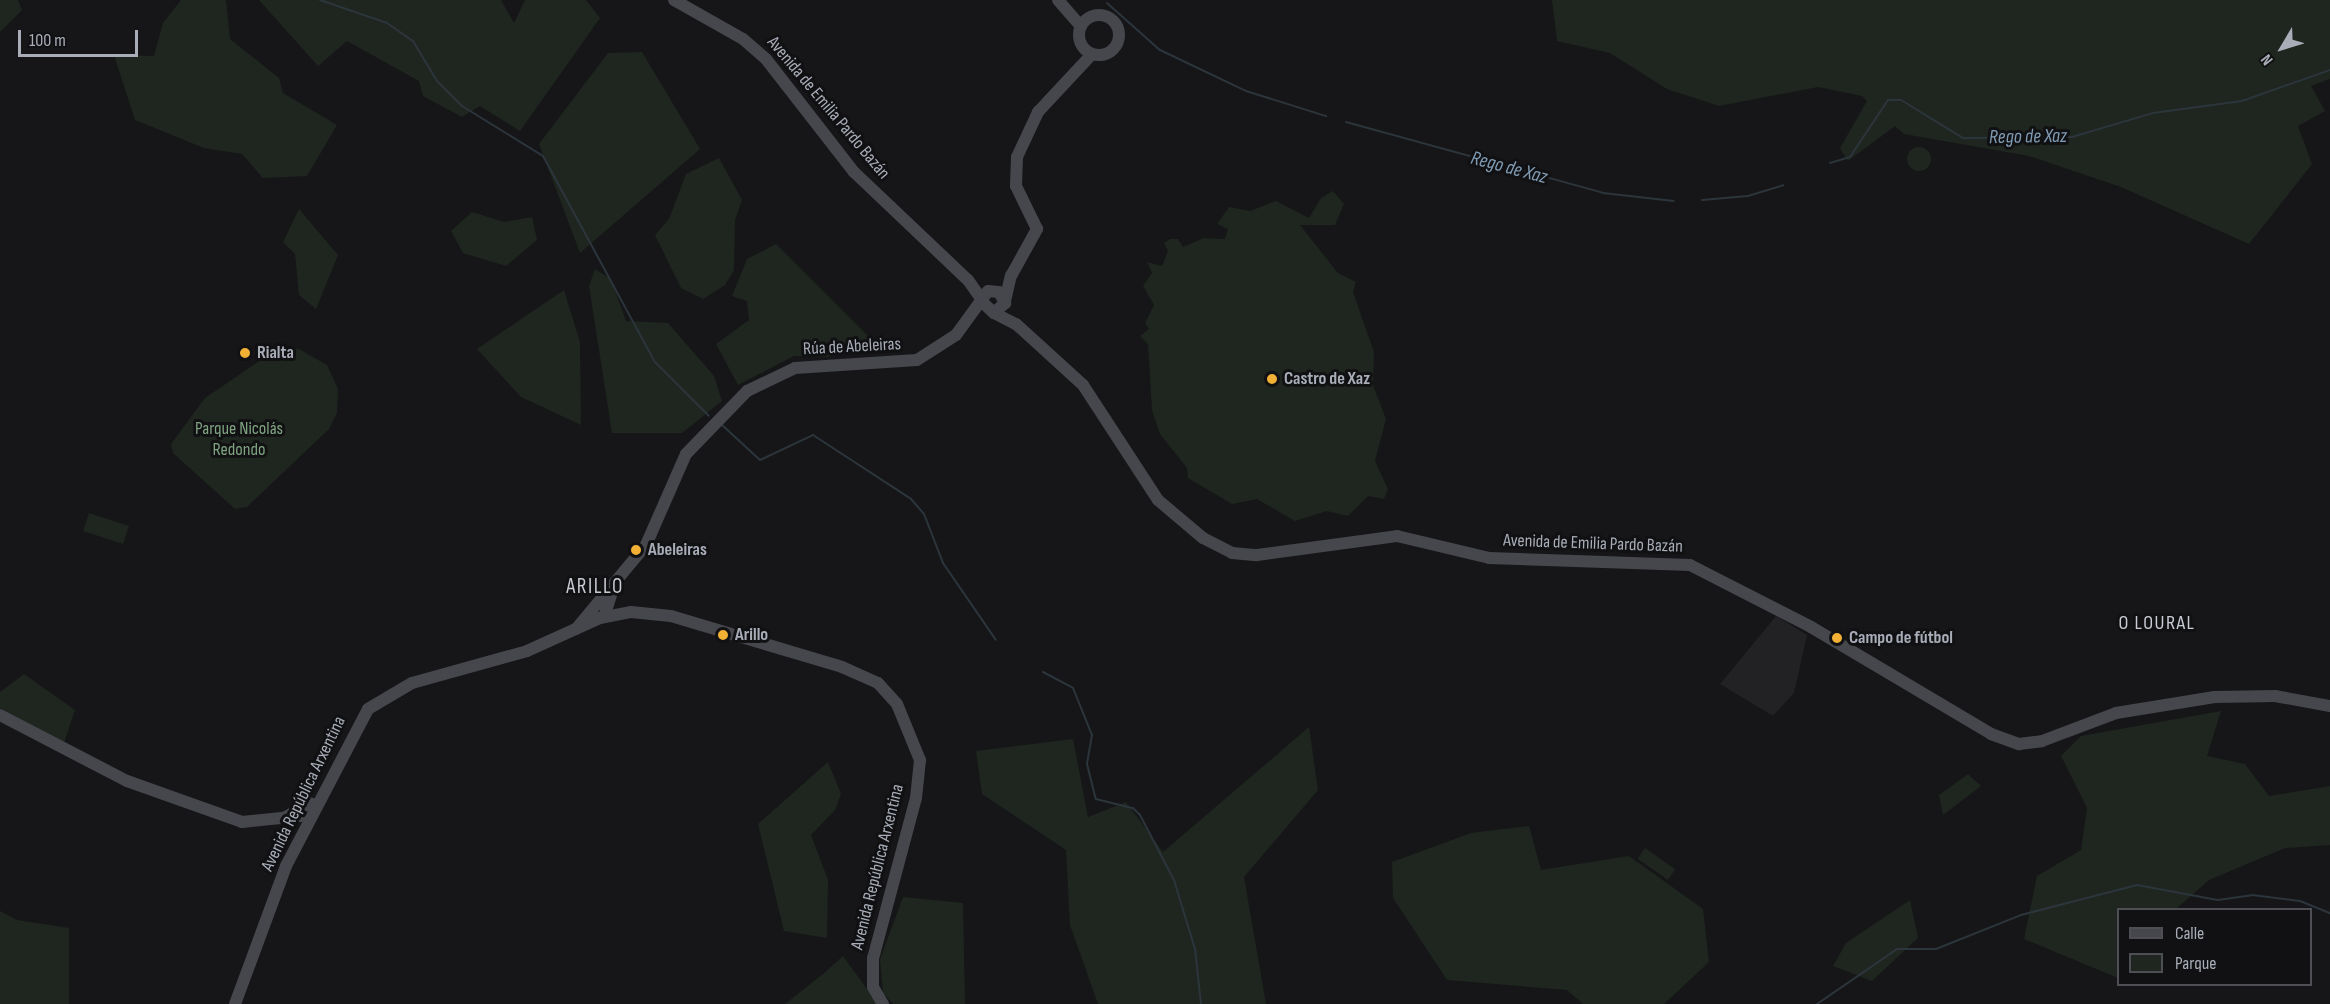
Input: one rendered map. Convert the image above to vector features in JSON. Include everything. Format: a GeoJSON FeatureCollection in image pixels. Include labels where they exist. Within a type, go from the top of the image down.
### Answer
{"type":"FeatureCollection","features":[{"type":"Feature","properties":{"kind":"street","name":"Avenida de Emilia Pardo Bazán"},"geometry":{"type":"LineString","coordinates":[[674,0],[760,53],[854,172],[968,280],[992,313],[1016,324],[1083,385],[1158,500],[1203,538],[1232,553],[1257,555],[1396,536],[1489,558],[1690,565],[1810,627],[1991,734],[2019,744],[2042,741],[2108,715],[2215,697],[2275,696],[2330,706]]}},
{"type":"Feature","properties":{"kind":"street"},"geometry":{"type":"LineString","coordinates":[[1058,0],[1084,21],[1108,16],[1119,33],[1112,51],[1087,51]]}},
{"type":"Feature","properties":{"kind":"street"},"geometry":{"type":"LineString","coordinates":[[1005,302],[1011,276],[1037,229],[1016,186],[1017,157],[1038,112],[1076,68],[1087,51],[1084,21]]}},
{"type":"Feature","properties":{"kind":"street","name":"Rúa de Abeleiras"},"geometry":{"type":"LineString","coordinates":[[967,324],[991,290],[1011,276]]}},
{"type":"Feature","properties":{"kind":"street","name":"Avenida de Emilia Pardo Bazán"},"geometry":{"type":"LineString","coordinates":[[968,280],[991,290],[1005,302],[1016,324]]}},
{"type":"Feature","properties":{"kind":"street","name":"Rúa de Abeleiras"},"geometry":{"type":"LineString","coordinates":[[595,603],[645,545],[686,454],[747,391],[795,368],[917,360],[967,324],[992,313],[1005,302]]}},
{"type":"Feature","properties":{"kind":"street","name":"Rúa de Abeleiras"},"geometry":{"type":"LineString","coordinates":[[602,618],[618,578]]}},
{"type":"Feature","properties":{"kind":"street","name":"Avenida República Arxentina"},"geometry":{"type":"LineString","coordinates":[[575,630],[595,603],[608,602],[631,612]]}},
{"type":"Feature","properties":{"kind":"street"},"geometry":{"type":"LineString","coordinates":[[595,603],[602,618]]}},
{"type":"Feature","properties":{"kind":"street","name":"Avenida República Arxentina"},"geometry":{"type":"LineString","coordinates":[[235,1004],[304,814],[316,805],[356,724],[378,701],[412,683],[527,651],[602,618],[631,612],[671,616],[842,667],[878,683],[897,704],[920,760],[916,798],[873,958],[873,987],[883,1004]]}},
{"type":"Feature","properties":{"kind":"street"},"geometry":{"type":"LineString","coordinates":[[0,715],[127,781],[242,822],[304,814]]}},
{"type":"Feature","properties":{"kind":"shaded area"},"geometry":{"type":"Polygon","coordinates":[[[1776,616],[1807,635],[1794,693],[1773,716],[1720,684],[1776,616]]]}},
{"type":"Feature","properties":{"kind":"green space"},"geometry":{"type":"Polygon","coordinates":[[[0,0],[18,0],[22,10],[0,32],[0,0]]]}},
{"type":"Feature","properties":{"kind":"green space"},"geometry":{"type":"Polygon","coordinates":[[[181,0],[226,0],[230,39],[279,78],[283,93],[337,125],[307,176],[263,178],[242,154],[204,148],[135,120],[114,55],[154,56],[163,23],[181,0]]]}},
{"type":"Feature","properties":{"kind":"green space"},"geometry":{"type":"Polygon","coordinates":[[[259,0],[501,0],[514,23],[525,0],[586,0],[600,18],[520,131],[480,106],[462,117],[423,96],[419,81],[347,41],[318,66],[259,0]]]}},
{"type":"Feature","properties":{"kind":"green space"},"geometry":{"type":"Polygon","coordinates":[[[1552,0],[2330,0],[2330,79],[2311,86],[2325,111],[2298,126],[2312,164],[2249,244],[2121,187],[2029,156],[1904,134],[1895,126],[1848,161],[1840,148],[1867,101],[1862,96],[1818,87],[1719,106],[1667,89],[1610,53],[1557,41],[1552,0]]]}},
{"type":"Feature","properties":{"kind":"green space"},"geometry":{"type":"Polygon","coordinates":[[[642,52],[700,149],[580,253],[539,144],[608,53],[642,52]]]}},
{"type":"Feature","properties":{"kind":"green space"},"geometry":{"type":"Polygon","coordinates":[[[1919,147],[1924,148],[1930,154],[1930,164],[1924,170],[1919,171],[1914,170],[1908,164],[1907,159],[1908,154],[1914,148],[1919,147]]]}},
{"type":"Feature","properties":{"kind":"green space"},"geometry":{"type":"Polygon","coordinates":[[[719,158],[742,200],[735,220],[734,270],[725,285],[703,299],[681,288],[655,235],[669,219],[686,174],[719,158]]]}},
{"type":"Feature","properties":{"kind":"green space"},"geometry":{"type":"Polygon","coordinates":[[[1333,191],[1344,204],[1335,225],[1300,225],[1338,273],[1356,282],[1353,292],[1374,352],[1373,385],[1386,419],[1375,461],[1388,489],[1384,499],[1368,496],[1348,516],[1327,511],[1295,521],[1257,499],[1232,504],[1188,478],[1187,468],[1160,434],[1152,410],[1148,344],[1140,336],[1149,329],[1145,323],[1154,305],[1143,286],[1152,273],[1147,262],[1162,266],[1168,251],[1164,243],[1170,239],[1178,239],[1183,247],[1204,238],[1225,239],[1228,229],[1217,224],[1229,207],[1250,211],[1276,201],[1309,218],[1321,198],[1333,191]]]}},
{"type":"Feature","properties":{"kind":"green space"},"geometry":{"type":"Polygon","coordinates":[[[299,209],[338,255],[316,309],[299,295],[295,254],[283,242],[299,209]]]}},
{"type":"Feature","properties":{"kind":"green space"},"geometry":{"type":"Polygon","coordinates":[[[472,212],[504,222],[532,217],[537,240],[506,266],[463,253],[451,231],[472,212]]]}},
{"type":"Feature","properties":{"kind":"green space"},"geometry":{"type":"Polygon","coordinates":[[[776,244],[874,342],[827,357],[794,356],[738,385],[716,344],[749,320],[747,301],[732,296],[747,259],[776,244]]]}},
{"type":"Feature","properties":{"kind":"green space"},"geometry":{"type":"Polygon","coordinates":[[[595,269],[611,279],[626,321],[668,323],[714,376],[722,401],[682,433],[612,433],[589,286],[595,269]]]}},
{"type":"Feature","properties":{"kind":"green space"},"geometry":{"type":"Polygon","coordinates":[[[564,290],[580,342],[581,425],[521,397],[477,349],[564,290]]]}},
{"type":"Feature","properties":{"kind":"green space","name":"Parque Nicolás Redondo"},"geometry":{"type":"Polygon","coordinates":[[[277,349],[299,349],[327,365],[338,389],[337,413],[329,429],[247,507],[235,509],[173,453],[171,444],[205,398],[277,349]]]}},
{"type":"Feature","properties":{"kind":"green space"},"geometry":{"type":"Polygon","coordinates":[[[89,513],[129,526],[123,544],[83,531],[89,513]]]}},
{"type":"Feature","properties":{"kind":"green space"},"geometry":{"type":"Polygon","coordinates":[[[24,674],[75,710],[64,743],[0,708],[0,692],[24,674]]]}},
{"type":"Feature","properties":{"kind":"green space"},"geometry":{"type":"Polygon","coordinates":[[[2221,711],[2207,756],[2245,764],[2269,796],[2330,786],[2330,845],[2285,848],[2209,880],[2177,908],[2117,908],[2117,978],[2024,939],[2037,876],[2081,850],[2087,808],[2061,756],[2081,736],[2221,711]]]}},
{"type":"Feature","properties":{"kind":"green space"},"geometry":{"type":"Polygon","coordinates":[[[1309,727],[1318,790],[1244,877],[1266,1004],[1098,1004],[1070,925],[1066,850],[982,794],[976,751],[1073,739],[1088,817],[1126,802],[1163,852],[1309,727]]]}},
{"type":"Feature","properties":{"kind":"green space"},"geometry":{"type":"Polygon","coordinates":[[[828,762],[841,794],[835,810],[811,835],[828,880],[827,938],[784,931],[758,824],[828,762]]]}},
{"type":"Feature","properties":{"kind":"green space"},"geometry":{"type":"Polygon","coordinates":[[[1968,774],[1981,786],[1943,815],[1939,795],[1968,774]]]}},
{"type":"Feature","properties":{"kind":"green space"},"geometry":{"type":"Polygon","coordinates":[[[1529,826],[1541,870],[1629,856],[1703,909],[1709,962],[1664,1004],[1583,1004],[1567,990],[1447,980],[1393,898],[1392,862],[1471,833],[1529,826]]]}},
{"type":"Feature","properties":{"kind":"green space"},"geometry":{"type":"Polygon","coordinates":[[[1645,848],[1675,869],[1668,880],[1638,859],[1645,848]]]}},
{"type":"Feature","properties":{"kind":"green space"},"geometry":{"type":"Polygon","coordinates":[[[903,897],[963,903],[965,1004],[893,1004],[883,993],[880,959],[903,897]]]}},
{"type":"Feature","properties":{"kind":"green space"},"geometry":{"type":"Polygon","coordinates":[[[1910,900],[1918,938],[1872,981],[1833,966],[1846,943],[1910,900]]]}},
{"type":"Feature","properties":{"kind":"green space"},"geometry":{"type":"Polygon","coordinates":[[[0,911],[17,920],[69,928],[69,1004],[0,1004],[0,911]]]}},
{"type":"Feature","properties":{"kind":"green space"},"geometry":{"type":"Polygon","coordinates":[[[843,956],[878,1004],[785,1004],[823,974],[843,956]]]}},
{"type":"Feature","properties":{"kind":"waterway"},"geometry":{"type":"LineString","coordinates":[[320,0],[387,23],[413,41],[437,81],[462,106],[543,156],[655,362],[709,416]]}},
{"type":"Feature","properties":{"kind":"waterway","name":"Rego de Xaz"},"geometry":{"type":"LineString","coordinates":[[1107,3],[1160,50],[1246,91],[1326,116]]}},
{"type":"Feature","properties":{"kind":"waterway","name":"Rego de Xaz"},"geometry":{"type":"LineString","coordinates":[[1830,163],[1850,157],[1888,100],[1901,100],[1963,138],[2072,137],[2153,113],[2242,101],[2330,70]]}},
{"type":"Feature","properties":{"kind":"waterway","name":"Rego de Xaz"},"geometry":{"type":"LineString","coordinates":[[1346,122],[1603,193],[1674,201]]}},
{"type":"Feature","properties":{"kind":"waterway","name":"Rego de Xaz"},"geometry":{"type":"LineString","coordinates":[[1702,200],[1748,196],[1783,185]]}},
{"type":"Feature","properties":{"kind":"waterway"},"geometry":{"type":"LineString","coordinates":[[721,424],[760,460],[813,435],[911,499],[924,514],[943,563],[996,640]]}},
{"type":"Feature","properties":{"kind":"waterway"},"geometry":{"type":"LineString","coordinates":[[1043,672],[1073,688],[1092,735],[1087,764],[1096,799],[1133,808],[1140,815],[1174,880],[1195,949],[1201,1004]]}},
{"type":"Feature","properties":{"kind":"waterway"},"geometry":{"type":"LineString","coordinates":[[1817,1004],[1897,949],[1936,949],[2021,915],[2137,885],[2218,900],[2252,895],[2300,901],[2330,913]]}},
{"type":"Feature","properties":{"kind":"place","name":"Rialta"},"geometry":{"type":"Point","coordinates":[245,353]}},
{"type":"Feature","properties":{"kind":"place","name":"Castro de Xaz"},"geometry":{"type":"Point","coordinates":[1272,379]}},
{"type":"Feature","properties":{"kind":"place","name":"Abeleiras"},"geometry":{"type":"Point","coordinates":[636,550]}},
{"type":"Feature","properties":{"kind":"place","name":"Arillo"},"geometry":{"type":"Point","coordinates":[723,635]}},
{"type":"Feature","properties":{"kind":"place","name":"Campo de fútbol"},"geometry":{"type":"Point","coordinates":[1837,638]}},
{"type":"Feature","properties":{"kind":"district","name":"ARILLO"},"geometry":{"type":"Point","coordinates":[595,587]}},
{"type":"Feature","properties":{"kind":"district","name":"O LOURAL"},"geometry":{"type":"Point","coordinates":[2157,623]}}]}
